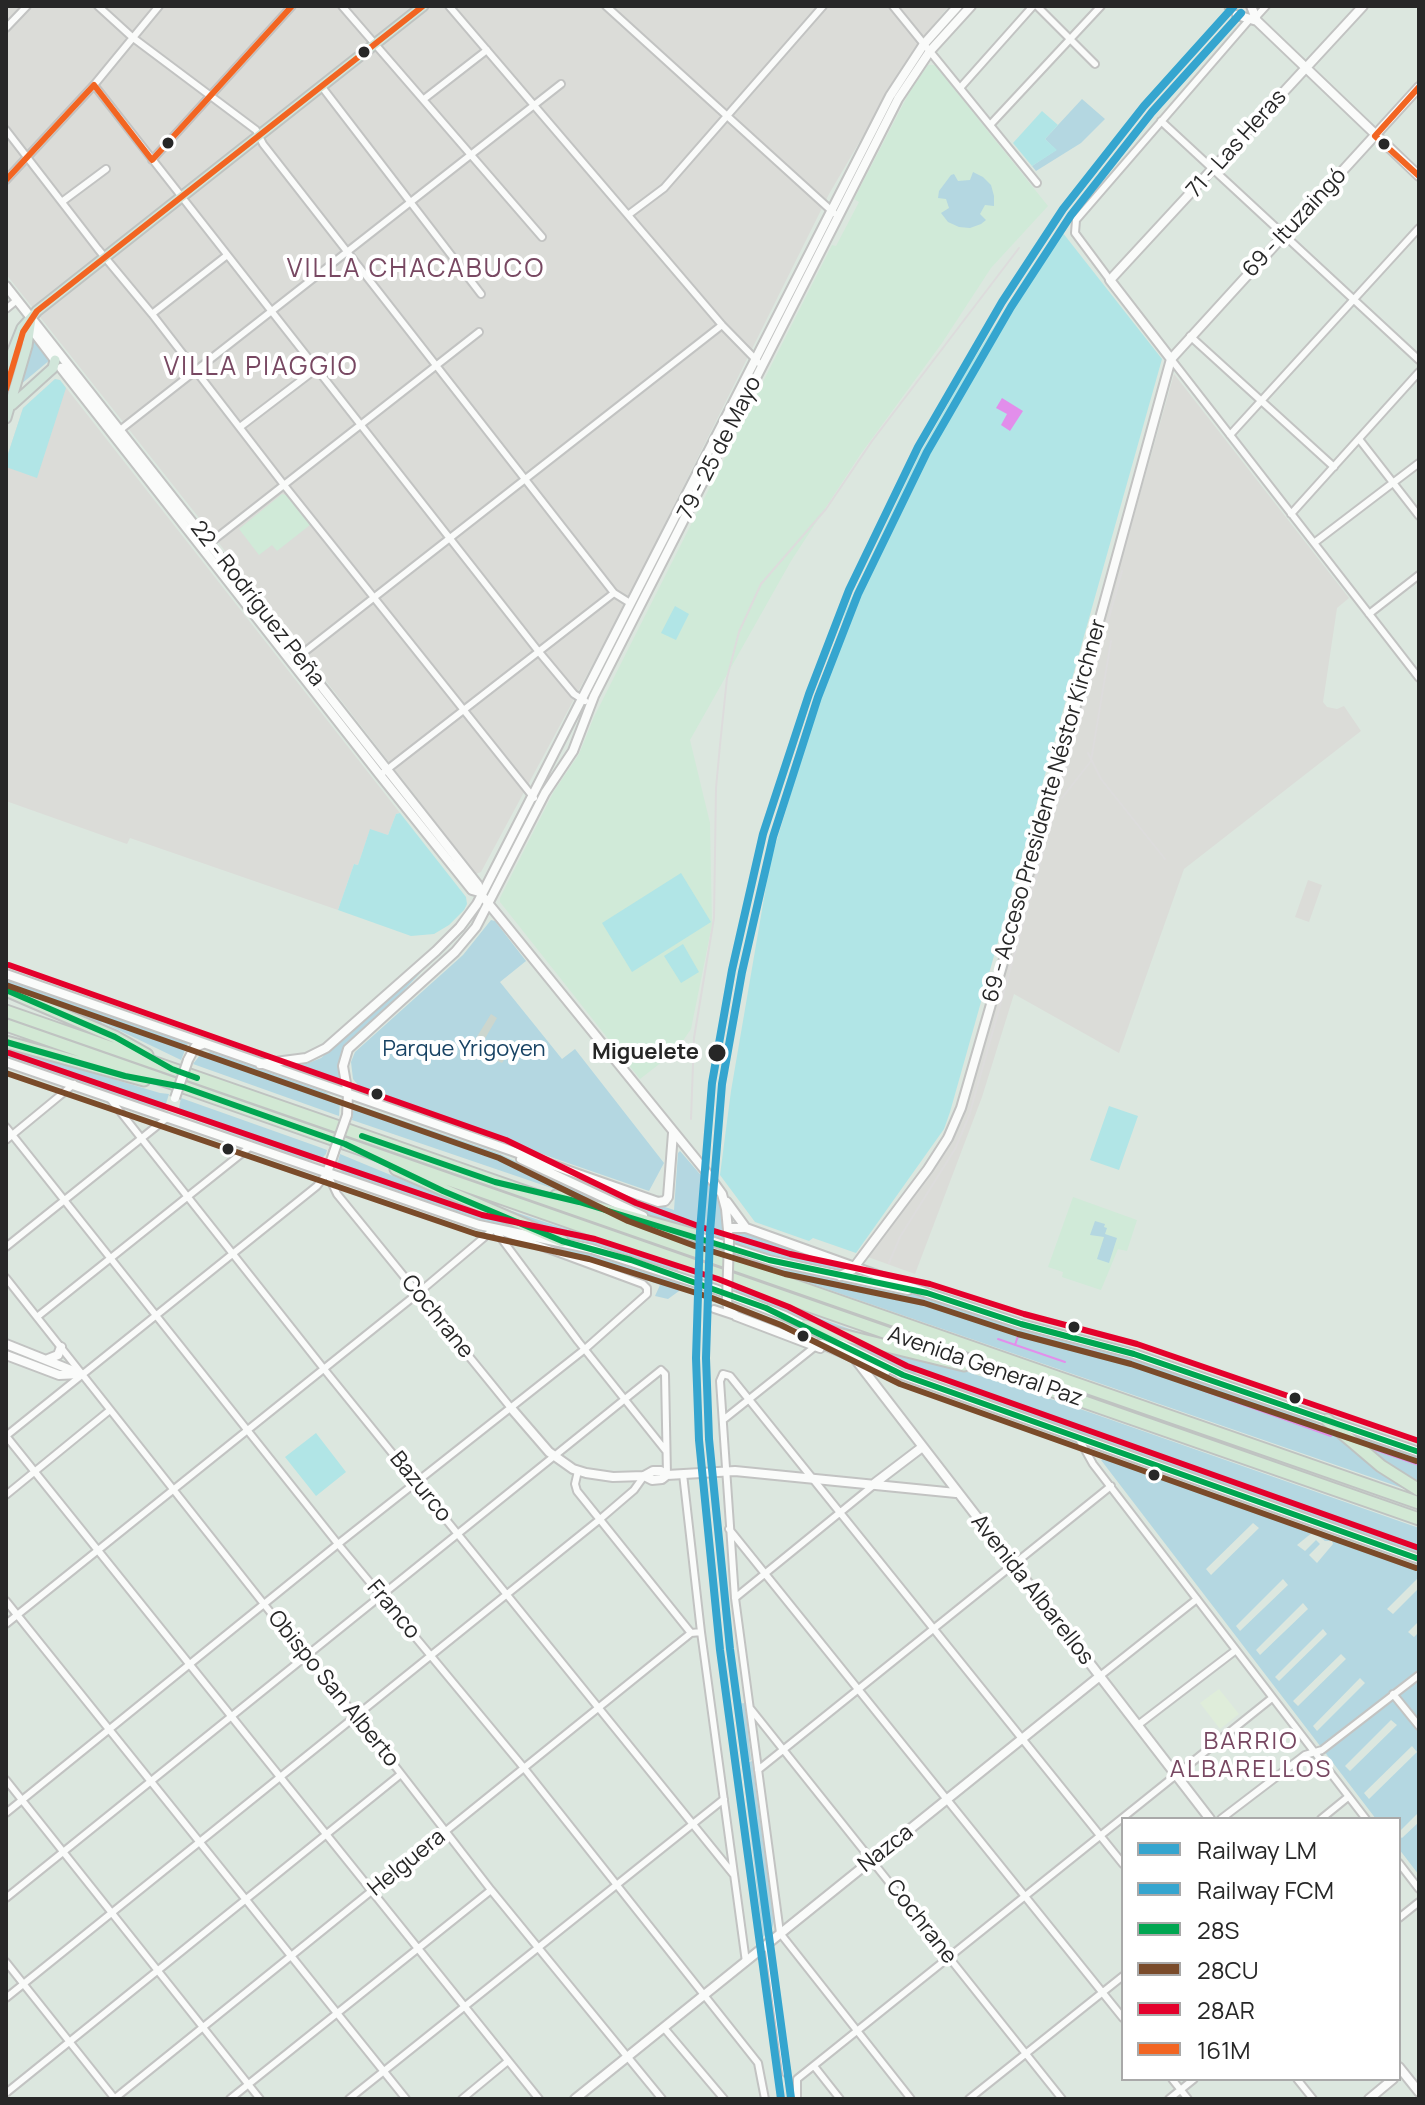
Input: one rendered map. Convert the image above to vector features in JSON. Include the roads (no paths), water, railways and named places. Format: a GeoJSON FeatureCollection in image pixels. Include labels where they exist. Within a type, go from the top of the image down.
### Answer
{"type":"FeatureCollection","features":[{"type":"Feature","properties":{"kind":"highway"},"geometry":{"type":"LineString","coordinates":[[6,990],[115,1037],[172,1069]]}},
{"type":"Feature","properties":{"kind":"highway","name":"Avenida General Paz"},"geometry":{"type":"LineString","coordinates":[[6,1011],[1419,1503]]}},
{"type":"Feature","properties":{"kind":"highway","name":"Avenida General Paz"},"geometry":{"type":"LineString","coordinates":[[6,1025],[1419,1519]]}},
{"type":"Feature","properties":{"kind":"highway"},"geometry":{"type":"LineString","coordinates":[[6,1042],[125,1076],[183,1087]]}},
{"type":"Feature","properties":{"kind":"highway"},"geometry":{"type":"LineString","coordinates":[[345,1144],[443,1191],[562,1241]]}},
{"type":"Feature","properties":{"kind":"highway"},"geometry":{"type":"LineString","coordinates":[[495,1182],[698,1236]]}},
{"type":"Feature","properties":{"kind":"highway"},"geometry":{"type":"LineString","coordinates":[[805,1326],[946,1362],[1000,1372]]}},
{"type":"Feature","properties":{"kind":"highway"},"geometry":{"type":"LineString","coordinates":[[1327,1420],[1381,1466],[1419,1490]]}},
{"type":"Feature","properties":{"kind":"main road"},"geometry":{"type":"LineString","coordinates":[[6,368],[14,342],[37,311],[423,6]]}},
{"type":"Feature","properties":{"kind":"main road"},"geometry":{"type":"LineString","coordinates":[[6,418],[27,346],[31,318]]}},
{"type":"Feature","properties":{"kind":"main road"},"geometry":{"type":"LineString","coordinates":[[9,407],[57,365]]}},
{"type":"Feature","properties":{"kind":"street"},"geometry":{"type":"LineString","coordinates":[[6,28],[27,6]]}},
{"type":"Feature","properties":{"kind":"street"},"geometry":{"type":"LineString","coordinates":[[98,6],[132,37],[254,128],[614,593],[630,603]]}},
{"type":"Feature","properties":{"kind":"street"},"geometry":{"type":"LineString","coordinates":[[6,180],[94,85],[159,6]]}},
{"type":"Feature","properties":{"kind":"street"},"geometry":{"type":"LineString","coordinates":[[152,160],[292,6]]}},
{"type":"Feature","properties":{"kind":"street"},"geometry":{"type":"LineString","coordinates":[[342,6],[542,237]]}},
{"type":"Feature","properties":{"kind":"street"},"geometry":{"type":"LineString","coordinates":[[449,6],[722,325],[758,362]]}},
{"type":"Feature","properties":{"kind":"street"},"geometry":{"type":"LineString","coordinates":[[606,6],[834,213]]}},
{"type":"Feature","properties":{"kind":"street"},"geometry":{"type":"LineString","coordinates":[[628,215],[664,188],[823,6]]}},
{"type":"Feature","properties":{"kind":"street"},"geometry":{"type":"LineString","coordinates":[[893,6],[1037,183]]}},
{"type":"Feature","properties":{"kind":"street","name":"79 - 25 de Mayo"},"geometry":{"type":"LineString","coordinates":[[260,1064],[306,1058],[333,1042],[452,935],[481,893],[536,800],[573,751],[590,704],[834,213],[927,47],[958,6]]}},
{"type":"Feature","properties":{"kind":"street","name":"79 - 25 de Mayo"},"geometry":{"type":"LineString","coordinates":[[927,47],[971,6]]}},
{"type":"Feature","properties":{"kind":"street"},"geometry":{"type":"LineString","coordinates":[[960,88],[1035,6],[1095,64]]}},
{"type":"Feature","properties":{"kind":"street"},"geometry":{"type":"LineString","coordinates":[[990,125],[1101,6]]}},
{"type":"Feature","properties":{"kind":"street"},"geometry":{"type":"LineString","coordinates":[[1251,6],[1254,19]]}},
{"type":"Feature","properties":{"kind":"street"},"geometry":{"type":"LineString","coordinates":[[1266,6],[1105,184],[1074,226],[1075,233],[1419,678]]}},
{"type":"Feature","properties":{"kind":"street","name":"71 - Las Heras"},"geometry":{"type":"LineString","coordinates":[[1110,280],[1363,6]]}},
{"type":"Feature","properties":{"kind":"street"},"geometry":{"type":"LineString","coordinates":[[1237,15],[1254,19],[1419,176]]}},
{"type":"Feature","properties":{"kind":"street"},"geometry":{"type":"LineString","coordinates":[[424,99],[487,50]]}},
{"type":"Feature","properties":{"kind":"street"},"geometry":{"type":"LineString","coordinates":[[120,430],[561,84]]}},
{"type":"Feature","properties":{"kind":"street"},"geometry":{"type":"LineString","coordinates":[[94,85],[539,652],[581,699],[590,704]]}},
{"type":"Feature","properties":{"kind":"street"},"geometry":{"type":"LineString","coordinates":[[322,87],[481,294]]}},
{"type":"Feature","properties":{"kind":"street","name":"69 - Ituzaingó"},"geometry":{"type":"LineString","coordinates":[[1171,359],[1419,87]]}},
{"type":"Feature","properties":{"kind":"street"},"geometry":{"type":"LineString","coordinates":[[1161,121],[1419,360]]}},
{"type":"Feature","properties":{"kind":"street"},"geometry":{"type":"LineString","coordinates":[[6,130],[536,800]]}},
{"type":"Feature","properties":{"kind":"street"},"geometry":{"type":"LineString","coordinates":[[63,201],[106,169]]}},
{"type":"Feature","properties":{"kind":"street"},"geometry":{"type":"LineString","coordinates":[[1230,435],[1419,228]]}},
{"type":"Feature","properties":{"kind":"street"},"geometry":{"type":"LineString","coordinates":[[152,314],[226,256]]}},
{"type":"Feature","properties":{"kind":"street","name":"22 - Rodríguez Peña"},"geometry":{"type":"LineString","coordinates":[[6,286],[384,773],[478,885],[481,893],[722,1194],[729,1228],[728,1309],[736,1316]]}},
{"type":"Feature","properties":{"kind":"street"},"geometry":{"type":"LineString","coordinates":[[6,309],[17,300]]}},
{"type":"Feature","properties":{"kind":"street","name":"22 - Rodríguez Peña"},"geometry":{"type":"LineString","coordinates":[[31,318],[36,335],[57,365],[298,657],[384,773]]}},
{"type":"Feature","properties":{"kind":"street"},"geometry":{"type":"LineString","coordinates":[[298,657],[722,325]]}},
{"type":"Feature","properties":{"kind":"street"},"geometry":{"type":"LineString","coordinates":[[206,546],[479,332]]}},
{"type":"Feature","properties":{"kind":"street"},"geometry":{"type":"LineString","coordinates":[[1190,336],[1334,467]]}},
{"type":"Feature","properties":{"kind":"street","name":"69 - Acceso Presidente Néstor Kirchner"},"geometry":{"type":"LineString","coordinates":[[840,1276],[855,1266],[939,1153],[961,1108],[1053,789],[1171,359]]}},
{"type":"Feature","properties":{"kind":"street","name":"79 - 25 de Mayo"},"geometry":{"type":"LineString","coordinates":[[327,1173],[347,1115],[348,1095],[343,1066],[348,1049],[455,952],[476,927],[581,699],[758,362]]}},
{"type":"Feature","properties":{"kind":"street"},"geometry":{"type":"LineString","coordinates":[[240,427],[316,369]]}},
{"type":"Feature","properties":{"kind":"street"},"geometry":{"type":"LineString","coordinates":[[1291,514],[1419,372]]}},
{"type":"Feature","properties":{"kind":"street"},"geometry":{"type":"LineString","coordinates":[[1359,439],[1419,516]]}},
{"type":"Feature","properties":{"kind":"street"},"geometry":{"type":"LineString","coordinates":[[1314,543],[1419,463]]}},
{"type":"Feature","properties":{"kind":"street"},"geometry":{"type":"LineString","coordinates":[[1369,614],[1419,575]]}},
{"type":"Feature","properties":{"kind":"street"},"geometry":{"type":"LineString","coordinates":[[384,773],[614,593]]}},
{"type":"Feature","properties":{"kind":"street"},"geometry":{"type":"LineString","coordinates":[[6,974],[658,1202],[668,1197],[673,1132]]}},
{"type":"Feature","properties":{"kind":"street"},"geometry":{"type":"LineString","coordinates":[[6,1247],[168,1117],[188,1060],[195,1047],[204,1043]]}},
{"type":"Feature","properties":{"kind":"street","name":"Avenida General Paz"},"geometry":{"type":"LineString","coordinates":[[6,1062],[494,1229],[643,1284],[647,1288],[645,1297],[585,1349]]}},
{"type":"Feature","properties":{"kind":"street"},"geometry":{"type":"LineString","coordinates":[[9,1138],[74,1084]]}},
{"type":"Feature","properties":{"kind":"street","name":"Bazurco"},"geometry":{"type":"LineString","coordinates":[[109,1097],[324,1369],[734,1875]]}},
{"type":"Feature","properties":{"kind":"street","name":"Franco"},"geometry":{"type":"LineString","coordinates":[[6,1127],[9,1138],[65,1199],[338,1544],[524,1768],[760,2066],[765,2099]]}},
{"type":"Feature","properties":{"kind":"street"},"geometry":{"type":"LineString","coordinates":[[37,1317],[251,1146]]}},
{"type":"Feature","properties":{"kind":"street"},"geometry":{"type":"LineString","coordinates":[[503,1149],[632,1212],[698,1236],[769,1260],[927,1293]]}},
{"type":"Feature","properties":{"kind":"street"},"geometry":{"type":"LineString","coordinates":[[327,1173],[320,1184],[6,1436],[539,2099]]}},
{"type":"Feature","properties":{"kind":"street","name":"Cochrane"},"geometry":{"type":"LineString","coordinates":[[327,1173],[337,1194],[511,1408],[554,1457],[578,1471]]}},
{"type":"Feature","properties":{"kind":"street"},"geometry":{"type":"LineString","coordinates":[[722,1194],[746,1228]]}},
{"type":"Feature","properties":{"kind":"street"},"geometry":{"type":"LineString","coordinates":[[729,1228],[746,1228],[927,1293],[1024,1325],[1134,1354],[1419,1452]]}},
{"type":"Feature","properties":{"kind":"street"},"geometry":{"type":"LineString","coordinates":[[6,1624],[494,1229],[666,1451]]}},
{"type":"Feature","properties":{"kind":"street","name":"Avenida General Paz"},"geometry":{"type":"LineString","coordinates":[[494,1229],[562,1241],[631,1260],[715,1289],[805,1326],[903,1375]]}},
{"type":"Feature","properties":{"kind":"street"},"geometry":{"type":"LineString","coordinates":[[870,1271],[865,1260],[873,1243]]}},
{"type":"Feature","properties":{"kind":"street","name":"Obispo San Alberto"},"geometry":{"type":"LineString","coordinates":[[6,1278],[305,1656],[357,1717],[491,1890],[662,2099]]}},
{"type":"Feature","properties":{"kind":"street","name":"Avenida General Paz"},"geometry":{"type":"LineString","coordinates":[[714,1309],[1419,1559]]}},
{"type":"Feature","properties":{"kind":"street"},"geometry":{"type":"LineString","coordinates":[[6,1344],[81,1374]]}},
{"type":"Feature","properties":{"kind":"street"},"geometry":{"type":"LineString","coordinates":[[723,1420],[817,1345]]}},
{"type":"Feature","properties":{"kind":"street"},"geometry":{"type":"LineString","coordinates":[[47,1359],[58,1355],[61,1347]]}},
{"type":"Feature","properties":{"kind":"street"},"geometry":{"type":"LineString","coordinates":[[6,1813],[585,1349]]}},
{"type":"Feature","properties":{"kind":"street"},"geometry":{"type":"LineString","coordinates":[[6,1355],[59,1375],[81,1374]]}},
{"type":"Feature","properties":{"kind":"street"},"geometry":{"type":"LineString","coordinates":[[44,1370],[47,1359]]}},
{"type":"Feature","properties":{"kind":"street","name":"Avenida Albarellos"},"geometry":{"type":"LineString","coordinates":[[855,1359],[1208,1817]]}},
{"type":"Feature","properties":{"kind":"street"},"geometry":{"type":"LineString","coordinates":[[6,1898],[659,1370],[665,1374],[667,1475]]}},
{"type":"Feature","properties":{"kind":"street"},"geometry":{"type":"LineString","coordinates":[[911,2099],[780,1933],[735,1598],[720,1381],[726,1374],[1121,1861]]}},
{"type":"Feature","properties":{"kind":"street"},"geometry":{"type":"LineString","coordinates":[[6,1495],[110,1410]]}},
{"type":"Feature","properties":{"kind":"street"},"geometry":{"type":"LineString","coordinates":[[1079,1438],[1092,1461],[1364,1817]]}},
{"type":"Feature","properties":{"kind":"street"},"geometry":{"type":"LineString","coordinates":[[735,1598],[921,1448]]}},
{"type":"Feature","properties":{"kind":"street"},"geometry":{"type":"LineString","coordinates":[[701,1632],[691,1633],[599,1520],[577,1491],[578,1471],[613,1477],[644,1476],[652,1480],[667,1475],[725,1471],[957,1493]]}},
{"type":"Feature","properties":{"kind":"street"},"geometry":{"type":"LineString","coordinates":[[683,1474],[746,1962]]}},
{"type":"Feature","properties":{"kind":"street"},"geometry":{"type":"LineString","coordinates":[[6,1998],[599,1520],[634,1490],[644,1476]]}},
{"type":"Feature","properties":{"kind":"street"},"geometry":{"type":"LineString","coordinates":[[758,1770],[1111,1486]]}},
{"type":"Feature","properties":{"kind":"street"},"geometry":{"type":"LineString","coordinates":[[729,1529],[1121,2016]]}},
{"type":"Feature","properties":{"kind":"street","name":"Nazca"},"geometry":{"type":"LineString","coordinates":[[575,2099],[1197,1599]]}},
{"type":"Feature","properties":{"kind":"street"},"geometry":{"type":"LineString","coordinates":[[6,1601],[406,2099]]}},
{"type":"Feature","properties":{"kind":"street","name":"Helguera"},"geometry":{"type":"LineString","coordinates":[[115,2099],[691,1633]]}},
{"type":"Feature","properties":{"kind":"street"},"geometry":{"type":"LineString","coordinates":[[1138,1725],[1236,1650]]}},
{"type":"Feature","properties":{"kind":"street"},"geometry":{"type":"LineString","coordinates":[[1224,1817],[1305,1755],[1322,1750],[1419,1675]]}},
{"type":"Feature","properties":{"kind":"street"},"geometry":{"type":"LineString","coordinates":[[1393,1694],[1419,1726]]}},
{"type":"Feature","properties":{"kind":"street"},"geometry":{"type":"LineString","coordinates":[[1123,1817],[1272,1698]]}},
{"type":"Feature","properties":{"kind":"street","name":"Cochrane"},"geometry":{"type":"LineString","coordinates":[[750,1707],[1062,2099]]}},
{"type":"Feature","properties":{"kind":"street"},"geometry":{"type":"LineString","coordinates":[[6,2093],[401,1774]]}},
{"type":"Feature","properties":{"kind":"street"},"geometry":{"type":"LineString","coordinates":[[6,1780],[260,2099]]}},
{"type":"Feature","properties":{"kind":"street"},"geometry":{"type":"LineString","coordinates":[[1323,1817],[1348,1797]]}},
{"type":"Feature","properties":{"kind":"street"},"geometry":{"type":"LineString","coordinates":[[349,2099],[724,1799]]}},
{"type":"Feature","properties":{"kind":"street"},"geometry":{"type":"LineString","coordinates":[[797,2099],[795,2082],[1121,1818]]}},
{"type":"Feature","properties":{"kind":"street"},"geometry":{"type":"LineString","coordinates":[[1401,1866],[1419,1889]]}},
{"type":"Feature","properties":{"kind":"street"},"geometry":{"type":"LineString","coordinates":[[230,2099],[491,1890]]}},
{"type":"Feature","properties":{"kind":"street"},"geometry":{"type":"LineString","coordinates":[[1401,1916],[1419,1902]]}},
{"type":"Feature","properties":{"kind":"street"},"geometry":{"type":"LineString","coordinates":[[768,1944],[786,2073]]}},
{"type":"Feature","properties":{"kind":"street"},"geometry":{"type":"LineString","coordinates":[[6,1962],[115,2099]]}},
{"type":"Feature","properties":{"kind":"street"},"geometry":{"type":"LineString","coordinates":[[969,2099],[1121,1978]]}},
{"type":"Feature","properties":{"kind":"street"},"geometry":{"type":"LineString","coordinates":[[664,2028],[724,2099]]}},
{"type":"Feature","properties":{"kind":"street"},"geometry":{"type":"LineString","coordinates":[[462,2099],[508,2061]]}},
{"type":"Feature","properties":{"kind":"street"},"geometry":{"type":"LineString","coordinates":[[814,2066],[840,2099]]}},
{"type":"Feature","properties":{"kind":"street"},"geometry":{"type":"LineString","coordinates":[[1401,2072],[1419,2092]]}},
{"type":"Feature","properties":{"kind":"street"},"geometry":{"type":"LineString","coordinates":[[1174,2081],[1188,2099]]}},
{"type":"Feature","properties":{"kind":"street"},"geometry":{"type":"LineString","coordinates":[[1169,2099],[1192,2081]]}},
{"type":"Feature","properties":{"kind":"street"},"geometry":{"type":"LineString","coordinates":[[1299,2081],[1313,2099]]}},
{"type":"Feature","properties":{"kind":"street"},"geometry":{"type":"LineString","coordinates":[[1369,2099],[1391,2081]]}},
{"type":"Feature","properties":{"kind":"waterway"},"geometry":{"type":"LineString","coordinates":[[754,1262],[769,1266]]}},
{"type":"Feature","properties":{"kind":"waterway"},"geometry":{"type":"LineString","coordinates":[[1015,1345],[1018,1336],[1094,1352],[1200,1389]]}},
{"type":"Feature","properties":{"kind":"waterway"},"geometry":{"type":"LineString","coordinates":[[998,1339],[1065,1362]]}},
{"type":"Feature","properties":{"kind":"waterway"},"geometry":{"type":"LineString","coordinates":[[1205,1391],[1331,1436]]}},
{"type":"Feature","properties":{"kind":"waterway"},"geometry":{"type":"LineString","coordinates":[[1373,1449],[1419,1465]]}},
{"type":"Feature","properties":{"kind":"tunnel"},"geometry":{"type":"LineString","coordinates":[[1226,6],[1237,15]]}},
{"type":"Feature","properties":{"kind":"railway"},"geometry":{"type":"LineString","coordinates":[[691,1119],[694,1038],[714,918],[716,788],[720,745],[727,678],[739,632],[761,584],[826,509],[872,441],[1019,248]]}},
{"type":"Feature","properties":{"kind":"railway"},"geometry":{"type":"LineString","coordinates":[[889,1263],[900,1237],[955,1149],[969,1116],[1122,571]]}},
{"type":"Feature","properties":{"kind":"railway"},"geometry":{"type":"LineString","coordinates":[[1062,798],[1091,761],[1111,641]]}},
{"type":"Feature","properties":{"kind":"railway"},"geometry":{"type":"LineString","coordinates":[[1088,753],[1101,779],[1165,859]]}},
{"type":"Feature","properties":{"kind":"rail line","name":"LM"},"geometry":{"type":"LineString","coordinates":[[781,2099],[720,1650],[699,1440],[696,1358],[700,1231],[712,1083],[732,970],[763,834],[809,694],[849,590],[918,447],[1002,302],[1063,209],[1144,106],[1234,6]]}},
{"type":"Feature","properties":{"kind":"rail line","name":"FCM"},"geometry":{"type":"LineString","coordinates":[[791,2098],[730,1649],[709,1439],[706,1358],[710,1232],[722,1084],[742,972],[773,837],[818,697],[858,594],[927,452],[1011,307],[1071,215],[1152,112],[1241,13]]}},
{"type":"Feature","properties":{"kind":"place","name":"Miguelete"},"geometry":{"type":"Point","coordinates":[717,1053]}},
{"type":"Feature","properties":{"kind":"district","name":"VILLA CHACABUCO"},"geometry":{"type":"Point","coordinates":[416,270]}},
{"type":"Feature","properties":{"kind":"district","name":"VILLA PIAGGIO"},"geometry":{"type":"Point","coordinates":[261,368]}},
{"type":"Feature","properties":{"kind":"district","name":"BARRIO ALBARELLOS"},"geometry":{"type":"Point","coordinates":[1251,1756]}},
{"type":"Feature","properties":{"kind":"park label","name":"Parque Yrigoyen"},"geometry":{"type":"Point","coordinates":[464,1050]}}]}
